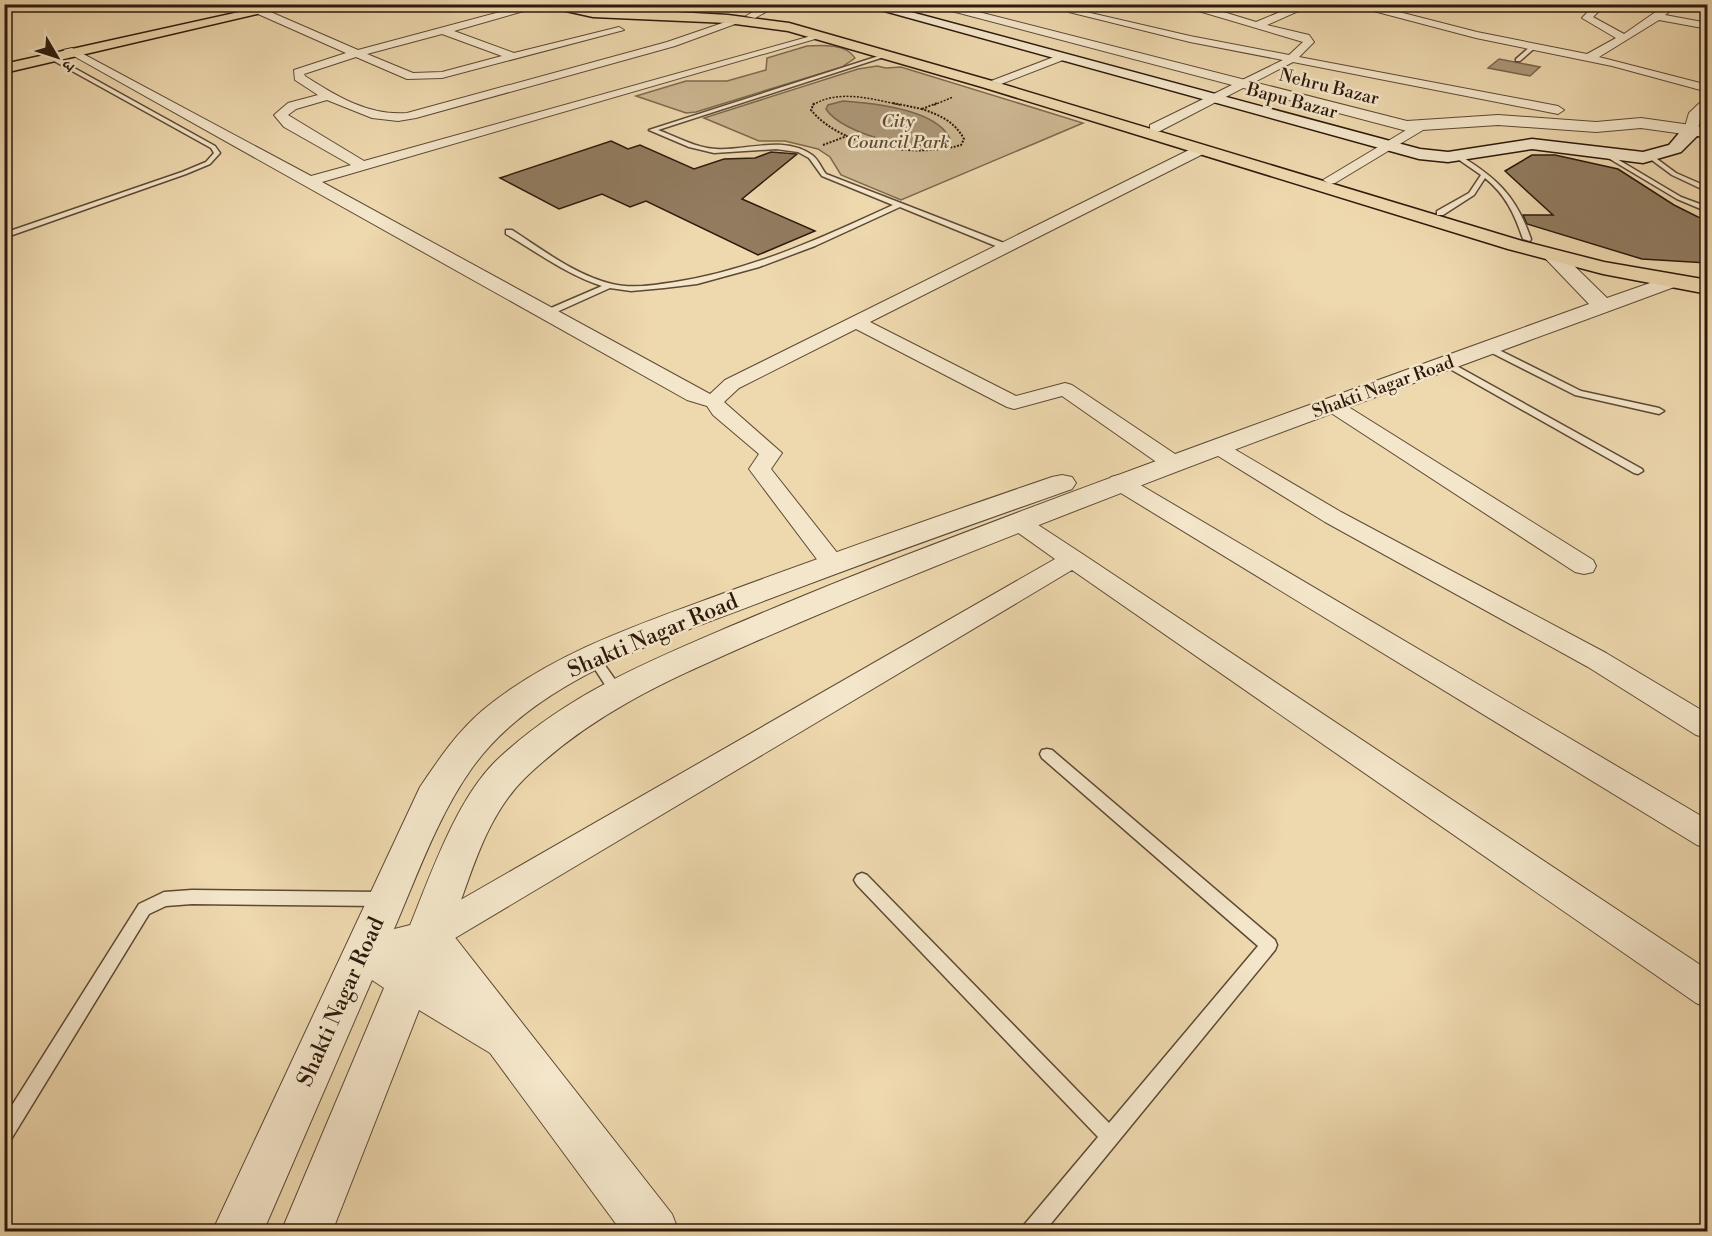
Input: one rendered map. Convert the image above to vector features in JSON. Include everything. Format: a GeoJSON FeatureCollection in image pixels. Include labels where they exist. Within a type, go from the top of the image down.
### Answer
{"type":"FeatureCollection","features":[{"type":"Feature","properties":{"kind":"highway"},"geometry":{"type":"LineString","coordinates":[[4,69],[259,7],[294,4]]}},
{"type":"Feature","properties":{"kind":"highway"},"geometry":{"type":"LineString","coordinates":[[540,4],[593,13],[746,18],[818,35],[1553,256],[1670,282],[1707,287]]}},
{"type":"Feature","properties":{"kind":"highway"},"geometry":{"type":"LineString","coordinates":[[569,4],[746,18],[821,28],[1527,239],[1628,263],[1707,276]]}},
{"type":"Feature","properties":{"kind":"highway"},"geometry":{"type":"LineString","coordinates":[[4,64],[50,57]]}},
{"type":"Feature","properties":{"kind":"main road","name":"Bapu Bazar"},"geometry":{"type":"LineString","coordinates":[[865,4],[1386,147],[1430,156],[1457,156],[1522,144],[1553,146],[1607,155],[1651,157],[1671,150],[1695,134]]}},
{"type":"Feature","properties":{"kind":"main road"},"geometry":{"type":"LineString","coordinates":[[1695,134],[1707,142]]}},
{"type":"Feature","properties":{"kind":"street"},"geometry":{"type":"LineString","coordinates":[[540,4],[354,54],[298,72],[299,78],[328,96],[378,116],[399,118],[671,44],[746,18],[775,4]]}},
{"type":"Feature","properties":{"kind":"street"},"geometry":{"type":"LineString","coordinates":[[1155,128],[1244,85],[1290,58],[1309,42],[1305,37],[1179,4]]}},
{"type":"Feature","properties":{"kind":"street"},"geometry":{"type":"LineString","coordinates":[[1256,26],[1310,4]]}},
{"type":"Feature","properties":{"kind":"street"},"geometry":{"type":"LineString","coordinates":[[1352,4],[1476,35],[1590,57],[1707,90]]}},
{"type":"Feature","properties":{"kind":"street"},"geometry":{"type":"LineString","coordinates":[[1601,4],[1587,18],[1624,38]]}},
{"type":"Feature","properties":{"kind":"street"},"geometry":{"type":"LineString","coordinates":[[1590,57],[1624,38],[1674,4]]}},
{"type":"Feature","properties":{"kind":"street","name":"Nehru Bazar"},"geometry":{"type":"LineString","coordinates":[[932,5],[1395,124],[1419,127],[1498,120],[1596,127],[1641,123],[1695,134]]}},
{"type":"Feature","properties":{"kind":"street"},"geometry":{"type":"LineString","coordinates":[[259,7],[354,54],[411,77],[431,77],[625,31],[592,18],[593,13]]}},
{"type":"Feature","properties":{"kind":"street"},"geometry":{"type":"LineString","coordinates":[[1073,10],[1191,39],[1558,110]]}},
{"type":"Feature","properties":{"kind":"street"},"geometry":{"type":"LineString","coordinates":[[1429,11],[1435,23]]}},
{"type":"Feature","properties":{"kind":"street"},"geometry":{"type":"LineString","coordinates":[[1657,17],[1707,26]]}},
{"type":"Feature","properties":{"kind":"street"},"geometry":{"type":"LineString","coordinates":[[444,31],[513,57]]}},
{"type":"Feature","properties":{"kind":"street"},"geometry":{"type":"LineString","coordinates":[[310,181],[818,35]]}},
{"type":"Feature","properties":{"kind":"street"},"geometry":{"type":"LineString","coordinates":[[650,38],[726,61]]}},
{"type":"Feature","properties":{"kind":"street"},"geometry":{"type":"LineString","coordinates":[[464,52],[485,47]]}},
{"type":"Feature","properties":{"kind":"street"},"geometry":{"type":"LineString","coordinates":[[71,52],[310,181],[694,396],[714,402],[720,411],[771,453],[760,469],[834,564]]}},
{"type":"Feature","properties":{"kind":"street"},"geometry":{"type":"LineString","coordinates":[[997,81],[1059,58]]}},
{"type":"Feature","properties":{"kind":"street"},"geometry":{"type":"LineString","coordinates":[[392,70],[412,65]]}},
{"type":"Feature","properties":{"kind":"street"},"geometry":{"type":"LineString","coordinates":[[328,96],[292,106],[280,115],[289,124],[363,166]]}},
{"type":"Feature","properties":{"kind":"street"},"geometry":{"type":"LineString","coordinates":[[1695,134],[1695,113],[1707,99]]}},
{"type":"Feature","properties":{"kind":"street"},"geometry":{"type":"LineString","coordinates":[[1330,180],[1419,127]]}},
{"type":"Feature","properties":{"kind":"street"},"geometry":{"type":"LineString","coordinates":[[714,402],[723,390],[732,384],[1200,150]]}},
{"type":"Feature","properties":{"kind":"street"},"geometry":{"type":"LineString","coordinates":[[1553,256],[1603,306]]}},
{"type":"Feature","properties":{"kind":"street","name":"Shakti Nagar Road"},"geometry":{"type":"LineString","coordinates":[[306,1232],[476,816],[490,792],[523,757],[552,733],[616,690],[834,595],[1119,482],[1670,282]]}},
{"type":"Feature","properties":{"kind":"street"},"geometry":{"type":"LineString","coordinates":[[857,322],[1014,403],[1065,389],[1168,465]]}},
{"type":"Feature","properties":{"kind":"street"},"geometry":{"type":"LineString","coordinates":[[1332,405],[1584,566]]}},
{"type":"Feature","properties":{"kind":"street"},"geometry":{"type":"LineString","coordinates":[[1217,447],[1333,517],[1597,660],[1706,727]]}},
{"type":"Feature","properties":{"kind":"street","name":"Shakti Nagar Road"},"geometry":{"type":"LineString","coordinates":[[237,1232],[433,798],[458,756],[526,696],[593,657],[834,564],[1104,468],[1168,465]]}},
{"type":"Feature","properties":{"kind":"street"},"geometry":{"type":"LineString","coordinates":[[1119,482],[1707,836]]}},
{"type":"Feature","properties":{"kind":"street"},"geometry":{"type":"LineString","coordinates":[[1018,522],[1707,991]]}},
{"type":"Feature","properties":{"kind":"street"},"geometry":{"type":"LineString","coordinates":[[363,951],[428,936],[1072,560]]}},
{"type":"Feature","properties":{"kind":"street"},"geometry":{"type":"LineString","coordinates":[[428,936],[654,1232]]}},
{"type":"Feature","properties":{"kind":"street"},"geometry":{"type":"LineString","coordinates":[[363,951],[509,1042]]}},
{"type":"Feature","properties":{"kind":"lane"},"geometry":{"type":"LineString","coordinates":[[1518,60],[1534,46]]}},
{"type":"Feature","properties":{"kind":"lane"},"geometry":{"type":"LineString","coordinates":[[887,55],[652,130],[713,151],[766,147],[802,153],[810,156],[824,175],[897,206],[918,211],[1006,247]]}},
{"type":"Feature","properties":{"kind":"lane"},"geometry":{"type":"LineString","coordinates":[[4,236],[184,173],[208,163],[217,153],[213,147],[50,57]]}},
{"type":"Feature","properties":{"kind":"lane"},"geometry":{"type":"LineString","coordinates":[[1607,155],[1679,198],[1707,210]]}},
{"type":"Feature","properties":{"kind":"lane"},"geometry":{"type":"LineString","coordinates":[[1457,156],[1485,174],[1512,201],[1527,239]]}},
{"type":"Feature","properties":{"kind":"lane"},"geometry":{"type":"LineString","coordinates":[[1651,157],[1674,174],[1707,190]]}},
{"type":"Feature","properties":{"kind":"lane"},"geometry":{"type":"LineString","coordinates":[[1440,213],[1472,194],[1485,174]]}},
{"type":"Feature","properties":{"kind":"lane"},"geometry":{"type":"LineString","coordinates":[[509,232],[587,276],[609,286],[629,288],[657,286],[738,273],[779,259],[897,206]]}},
{"type":"Feature","properties":{"kind":"lane"},"geometry":{"type":"LineString","coordinates":[[547,313],[609,286]]}},
{"type":"Feature","properties":{"kind":"lane"},"geometry":{"type":"LineString","coordinates":[[1489,348],[1578,393],[1659,411]]}},
{"type":"Feature","properties":{"kind":"lane"},"geometry":{"type":"LineString","coordinates":[[1446,363],[1638,471]]}},
{"type":"Feature","properties":{"kind":"lane"},"geometry":{"type":"LineString","coordinates":[[593,657],[616,690]]}},
{"type":"Feature","properties":{"kind":"lane"},"geometry":{"type":"LineString","coordinates":[[1031,1232],[1269,945],[1047,754]]}},
{"type":"Feature","properties":{"kind":"lane"},"geometry":{"type":"LineString","coordinates":[[862,880],[1110,1137]]}},
{"type":"Feature","properties":{"kind":"lane"},"geometry":{"type":"LineString","coordinates":[[4,1135],[144,909],[164,899],[192,897],[387,899]]}},
{"type":"Feature","properties":{"kind":"path"},"geometry":{"type":"LineString","coordinates":[[841,97],[875,98],[922,109],[957,128],[964,139],[962,145],[930,150],[860,140],[829,127],[811,110],[814,103],[841,97]]}},
{"type":"Feature","properties":{"kind":"green space"},"geometry":{"type":"Polygon","coordinates":[[[807,46],[840,48],[851,53],[855,58],[842,67],[696,112],[686,113],[636,96],[686,81],[727,81],[766,70],[767,58],[807,46]]]}},
{"type":"Feature","properties":{"kind":"green space","name":"City Council Park"},"geometry":{"type":"Polygon","coordinates":[[[877,66],[901,67],[1083,123],[901,200],[841,175],[830,157],[818,149],[785,141],[759,141],[704,118],[858,69],[877,66]]]}},
{"type":"Feature","properties":{"kind":"shaded area"},"geometry":{"type":"Polygon","coordinates":[[[1499,59],[1540,67],[1530,76],[1488,68],[1499,59]]]}},
{"type":"Feature","properties":{"kind":"shaded area"},"geometry":{"type":"Polygon","coordinates":[[[843,101],[886,106],[918,114],[943,129],[950,139],[938,144],[904,144],[865,134],[848,127],[826,109],[828,105],[843,101]]]}},
{"type":"Feature","properties":{"kind":"building"},"geometry":{"type":"Polygon","coordinates":[[[611,141],[628,149],[640,145],[694,169],[724,159],[755,158],[771,152],[797,154],[742,199],[815,231],[758,255],[646,201],[630,207],[602,194],[559,209],[500,178],[611,141]]]}},
{"type":"Feature","properties":{"kind":"building"},"geometry":{"type":"Polygon","coordinates":[[[1532,155],[1555,155],[1618,169],[1674,205],[1698,217],[1707,218],[1707,263],[1642,259],[1527,224],[1523,215],[1553,215],[1505,171],[1532,155]]]}}]}
